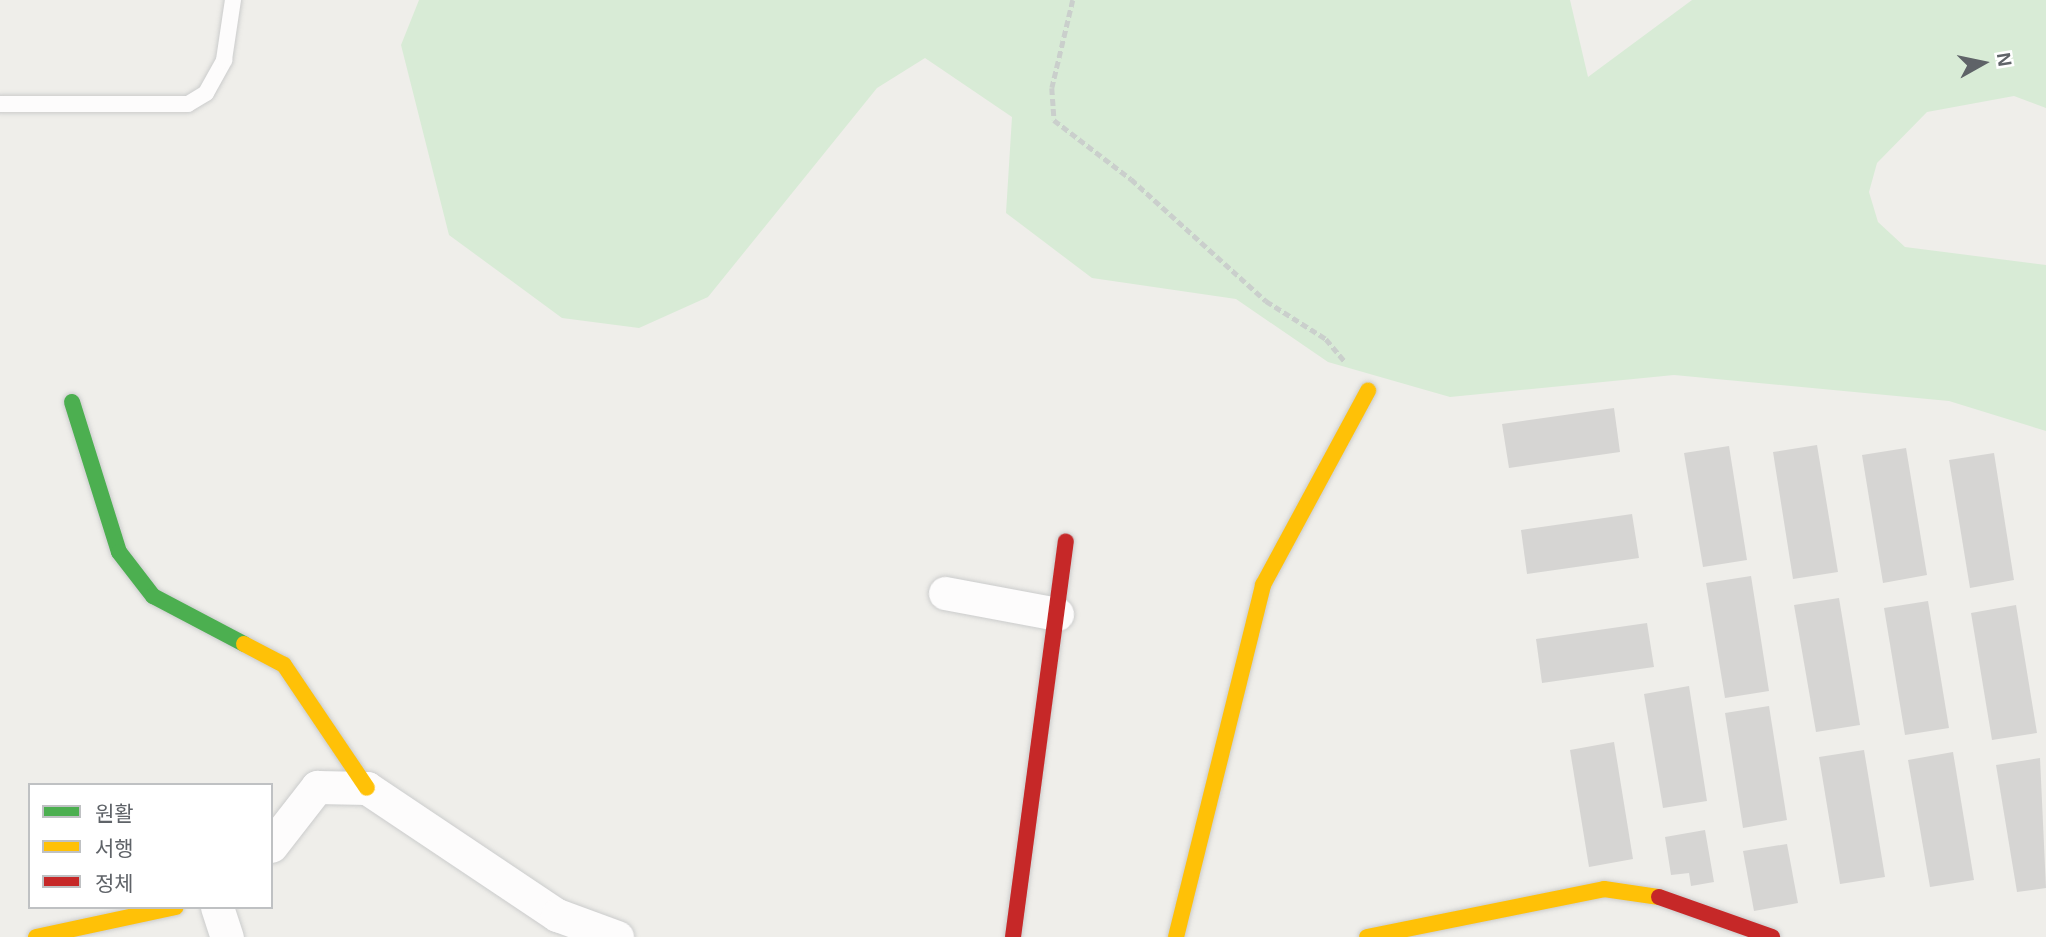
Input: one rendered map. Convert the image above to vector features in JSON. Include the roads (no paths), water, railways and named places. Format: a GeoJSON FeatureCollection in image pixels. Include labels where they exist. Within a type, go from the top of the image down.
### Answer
{"type":"FeatureCollection","features":[{"type":"Feature","properties":{"kind":"street"},"geometry":{"type":"LineString","coordinates":[[1176,937],[1263,585],[1368,391]]}},
{"type":"Feature","properties":{"kind":"street"},"geometry":{"type":"LineString","coordinates":[[72,402],[119,552],[153,596],[284,665],[367,788],[557,915],[617,937]]}},
{"type":"Feature","properties":{"kind":"street"},"geometry":{"type":"LineString","coordinates":[[1013,937],[1066,542]]}},
{"type":"Feature","properties":{"kind":"street"},"geometry":{"type":"LineString","coordinates":[[945,593],[1057,614]]}},
{"type":"Feature","properties":{"kind":"street"},"geometry":{"type":"LineString","coordinates":[[273,843],[317,787],[367,788]]}},
{"type":"Feature","properties":{"kind":"street"},"geometry":{"type":"LineString","coordinates":[[1367,937],[1604,889],[1658,897],[1772,937]]}},
{"type":"Feature","properties":{"kind":"street"},"geometry":{"type":"LineString","coordinates":[[36,937],[167,909]]}},
{"type":"Feature","properties":{"kind":"street"},"geometry":{"type":"LineString","coordinates":[[218,909],[227,937]]}},
{"type":"Feature","properties":{"kind":"lane"},"geometry":{"type":"LineString","coordinates":[[0,104],[188,104],[206,93],[224,60],[233,0]]}}]}
